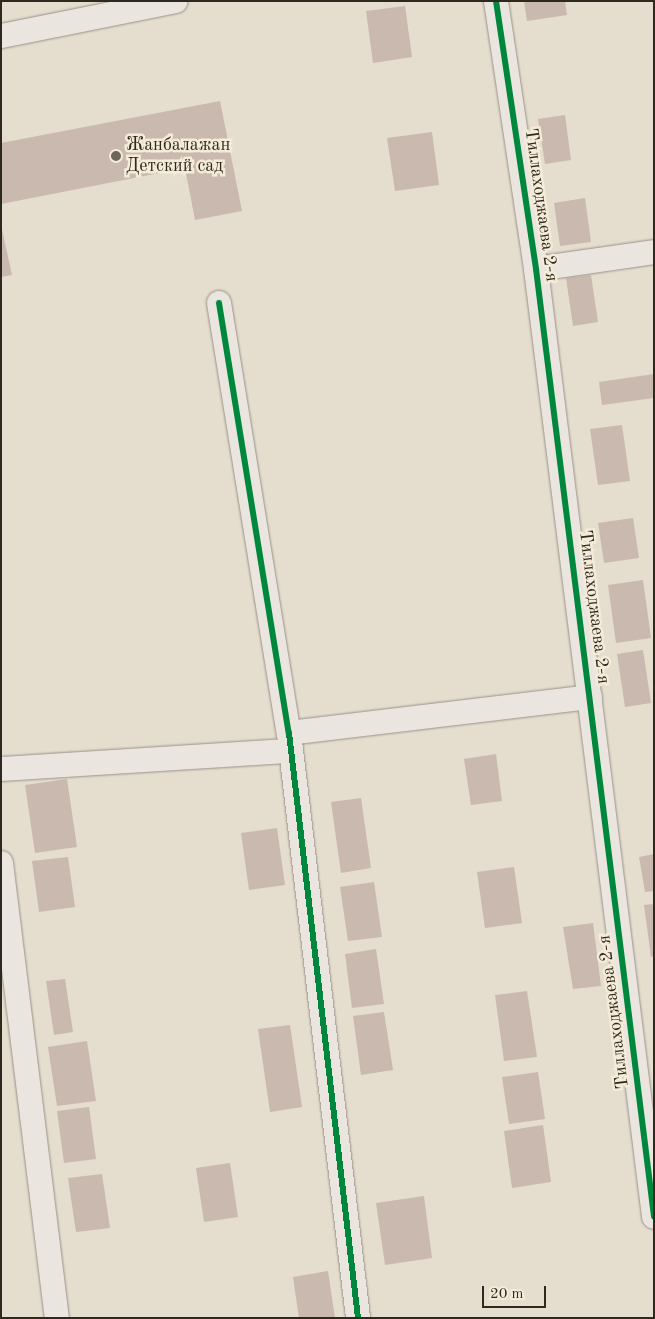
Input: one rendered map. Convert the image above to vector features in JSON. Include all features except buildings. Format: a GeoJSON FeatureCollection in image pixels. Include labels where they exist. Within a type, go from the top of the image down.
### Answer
{"type":"FeatureCollection","features":[{"type":"Feature","properties":{"kind":"street"},"geometry":{"type":"LineString","coordinates":[[1,36],[176,1]]}},
{"type":"Feature","properties":{"kind":"street","name":"Тиллаходжаева 2-я"},"geometry":{"type":"LineString","coordinates":[[496,1],[536,269],[654,1217]]}},
{"type":"Feature","properties":{"kind":"street"},"geometry":{"type":"LineString","coordinates":[[536,269],[654,252]]}},
{"type":"Feature","properties":{"kind":"street"},"geometry":{"type":"LineString","coordinates":[[219,303],[290,742],[358,1318]]}},
{"type":"Feature","properties":{"kind":"street"},"geometry":{"type":"LineString","coordinates":[[1,768],[290,742],[590,697]]}},
{"type":"Feature","properties":{"kind":"street"},"geometry":{"type":"LineString","coordinates":[[1,863],[57,1318]]}},
{"type":"Feature","properties":{"kind":"cycle path"},"geometry":{"type":"LineString","coordinates":[[496,1],[536,269],[654,1217]]}},
{"type":"Feature","properties":{"kind":"cycle path"},"geometry":{"type":"LineString","coordinates":[[219,303],[289,733],[358,1318]]}},
{"type":"Feature","properties":{"kind":"place","name":"Жанбалажан Детский сад"},"geometry":{"type":"Point","coordinates":[116,156]}}]}
